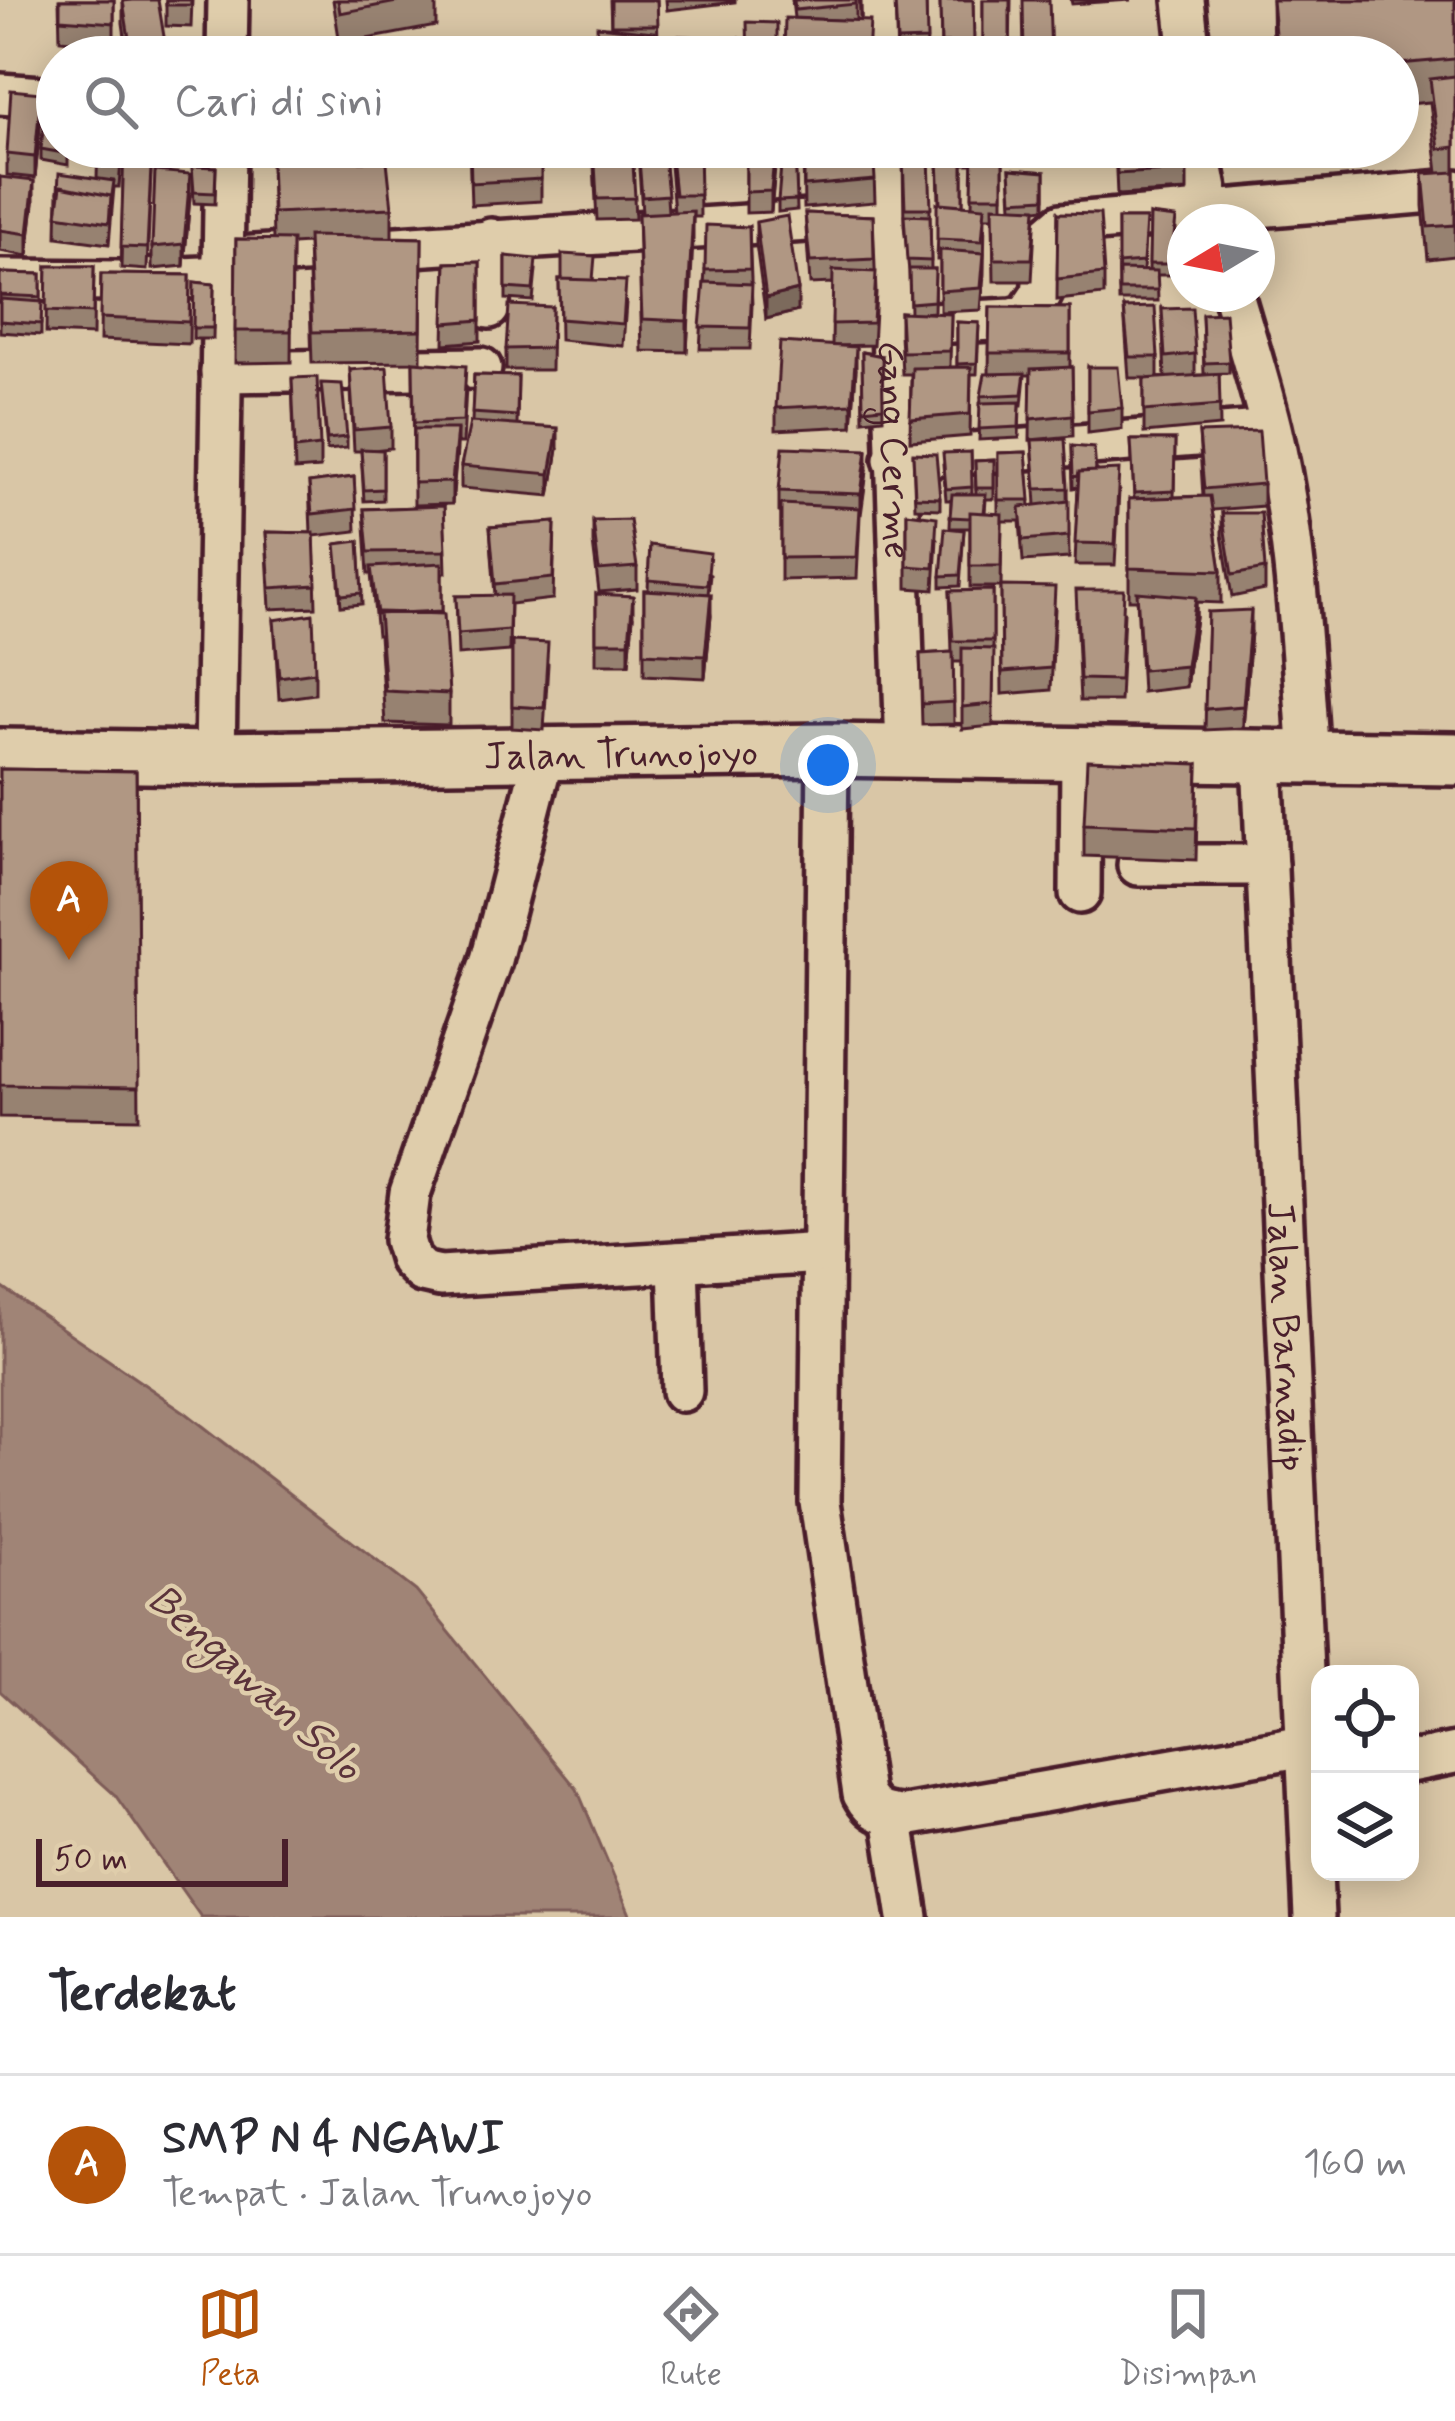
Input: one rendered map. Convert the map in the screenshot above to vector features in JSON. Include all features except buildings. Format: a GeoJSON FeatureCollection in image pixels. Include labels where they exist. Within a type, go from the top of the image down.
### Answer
{"type":"FeatureCollection","features":[{"type":"Feature","properties":{"kind":"main road","name":"Jalan Trunojoyo"},"geometry":{"type":"LineString","coordinates":[[0,755],[215,758],[828,751],[1455,760]]}},
{"type":"Feature","properties":{"kind":"street"},"geometry":{"type":"LineString","coordinates":[[227,36],[228,0]]}},
{"type":"Feature","properties":{"kind":"street"},"geometry":{"type":"LineString","coordinates":[[882,0],[883,36]]}},
{"type":"Feature","properties":{"kind":"street"},"geometry":{"type":"LineString","coordinates":[[1184,0],[1188,36]]}},
{"type":"Feature","properties":{"kind":"street"},"geometry":{"type":"LineString","coordinates":[[0,94],[36,97]]}},
{"type":"Feature","properties":{"kind":"street"},"geometry":{"type":"LineString","coordinates":[[215,758],[225,168]]}},
{"type":"Feature","properties":{"kind":"street","name":"Gang Cerme"},"geometry":{"type":"LineString","coordinates":[[887,168],[906,752]]}},
{"type":"Feature","properties":{"kind":"street"},"geometry":{"type":"LineString","coordinates":[[1203,168],[1209,204]]}},
{"type":"Feature","properties":{"kind":"street"},"geometry":{"type":"LineString","coordinates":[[1275,211],[1455,190]]}},
{"type":"Feature","properties":{"kind":"street"},"geometry":{"type":"LineString","coordinates":[[0,280],[122,281],[491,239],[888,216]]}},
{"type":"Feature","properties":{"kind":"street"},"geometry":{"type":"LineString","coordinates":[[891,325],[1028,315],[1042,293],[1048,236],[1056,225],[1167,220]]}},
{"type":"Feature","properties":{"kind":"street"},"geometry":{"type":"LineString","coordinates":[[489,308],[491,239]]}},
{"type":"Feature","properties":{"kind":"street","name":"Jalan Barnadip"},"geometry":{"type":"LineString","coordinates":[[1238,312],[1272,430],[1298,600],[1286,759],[1267,865],[1314,1917]]}},
{"type":"Feature","properties":{"kind":"street"},"geometry":{"type":"LineString","coordinates":[[221,372],[481,368]]}},
{"type":"Feature","properties":{"kind":"street"},"geometry":{"type":"LineString","coordinates":[[894,459],[1272,430]]}},
{"type":"Feature","properties":{"kind":"street"},"geometry":{"type":"LineString","coordinates":[[828,751],[820,1502],[863,1793],[870,1806],[892,1816],[1310,1768]]}},
{"type":"Feature","properties":{"kind":"street"},"geometry":{"type":"LineString","coordinates":[[544,754],[490,960],[410,1193],[404,1240],[410,1259],[422,1272],[440,1276],[823,1253]]}},
{"type":"Feature","properties":{"kind":"street"},"geometry":{"type":"LineString","coordinates":[[1080,893],[1081,754]]}},
{"type":"Feature","properties":{"kind":"street"},"geometry":{"type":"LineString","coordinates":[[1138,865],[1267,865]]}},
{"type":"Feature","properties":{"kind":"street"},"geometry":{"type":"LineString","coordinates":[[678,1262],[682,1391]]}},
{"type":"Feature","properties":{"kind":"street"},"geometry":{"type":"LineString","coordinates":[[1419,1760],[1455,1753]]}},
{"type":"Feature","properties":{"kind":"street"},"geometry":{"type":"LineString","coordinates":[[892,1816],[908,1917]]}},
{"type":"Feature","properties":{"kind":"water","name":"Bengawan Solo"},"geometry":{"type":"Polygon","coordinates":[[[0,1286],[186,1413],[416,1591],[577,1789],[631,1917],[201,1917],[115,1795],[0,1691],[0,1286]]]}},
{"type":"Feature","properties":{"kind":"place","name":"SMP N 4 NGAWI"},"geometry":{"type":"Point","coordinates":[69,960]}}]}
